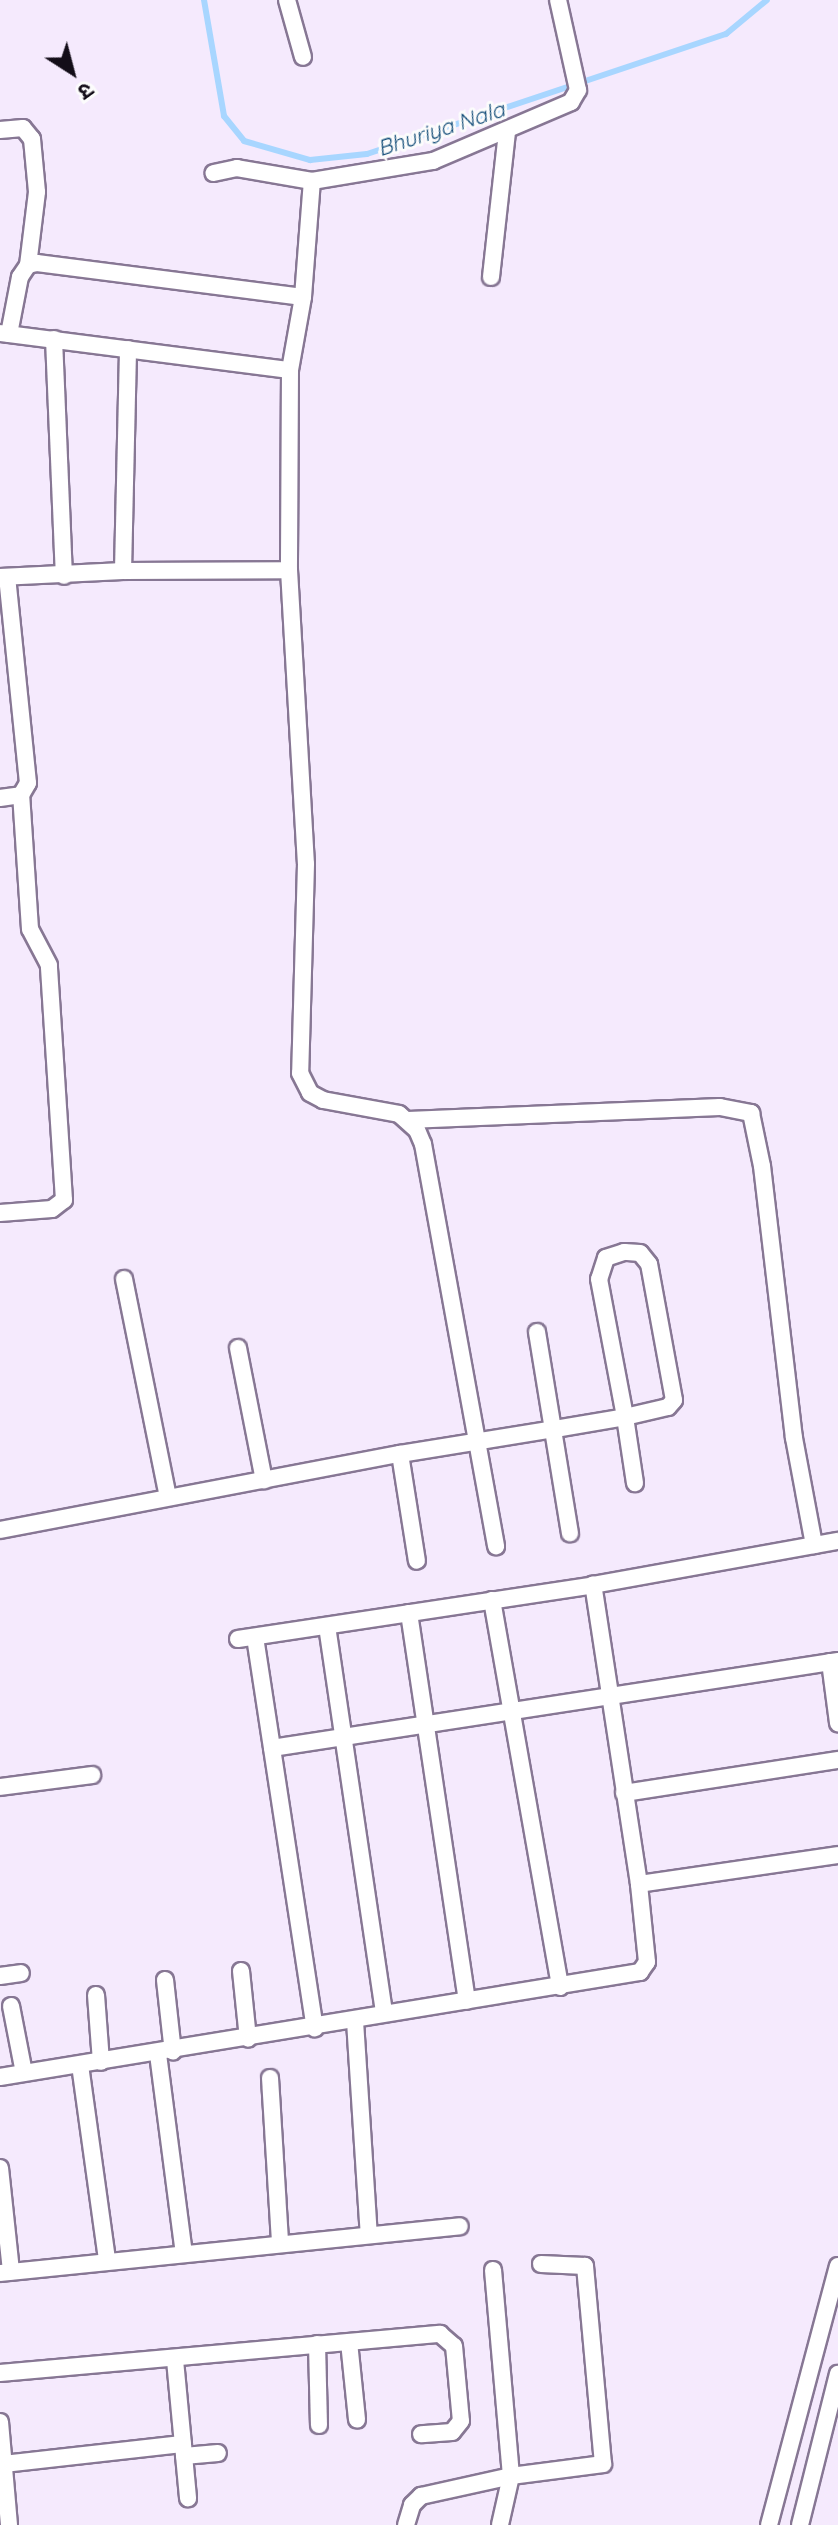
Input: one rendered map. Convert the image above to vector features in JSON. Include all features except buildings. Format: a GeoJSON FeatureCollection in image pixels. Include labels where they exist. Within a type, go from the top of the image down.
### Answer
{"type":"FeatureCollection","features":[{"type":"Feature","properties":{"kind":"street"},"geometry":{"type":"LineString","coordinates":[[287,0],[303,57]]}},
{"type":"Feature","properties":{"kind":"street"},"geometry":{"type":"LineString","coordinates":[[214,173],[237,168],[312,181],[406,169],[507,132],[566,106],[578,90],[558,0]]}},
{"type":"Feature","properties":{"kind":"street"},"geometry":{"type":"LineString","coordinates":[[0,130],[23,128],[32,139],[37,192],[28,265],[20,277],[5,333],[290,370]]}},
{"type":"Feature","properties":{"kind":"street"},"geometry":{"type":"LineString","coordinates":[[491,277],[507,132]]}},
{"type":"Feature","properties":{"kind":"street"},"geometry":{"type":"LineString","coordinates":[[312,181],[303,297],[290,370],[289,570],[306,864],[300,1073],[310,1093],[323,1100],[408,1120],[720,1107],[751,1113],[762,1166],[794,1438],[814,1545]]}},
{"type":"Feature","properties":{"kind":"street"},"geometry":{"type":"LineString","coordinates":[[28,265],[303,297]]}},
{"type":"Feature","properties":{"kind":"street"},"geometry":{"type":"LineString","coordinates":[[54,339],[64,576]]}},
{"type":"Feature","properties":{"kind":"street"},"geometry":{"type":"LineString","coordinates":[[123,571],[128,349]]}},
{"type":"Feature","properties":{"kind":"street"},"geometry":{"type":"LineString","coordinates":[[0,1213],[52,1209],[64,1200],[49,965],[30,929],[21,795],[28,783],[27,742],[4,577],[123,571],[289,570]]}},
{"type":"Feature","properties":{"kind":"street"},"geometry":{"type":"LineString","coordinates":[[0,798],[21,795]]}},
{"type":"Feature","properties":{"kind":"street"},"geometry":{"type":"LineString","coordinates":[[408,1120],[423,1144],[496,1546]]}},
{"type":"Feature","properties":{"kind":"street"},"geometry":{"type":"LineString","coordinates":[[0,1530],[476,1440],[625,1417],[668,1407],[674,1400],[649,1264],[634,1252],[606,1258],[599,1272],[625,1417],[635,1483]]}},
{"type":"Feature","properties":{"kind":"street"},"geometry":{"type":"LineString","coordinates":[[124,1279],[168,1497]]}},
{"type":"Feature","properties":{"kind":"street"},"geometry":{"type":"LineString","coordinates":[[537,1332],[570,1533]]}},
{"type":"Feature","properties":{"kind":"street"},"geometry":{"type":"LineString","coordinates":[[238,1348],[264,1480]]}},
{"type":"Feature","properties":{"kind":"street"},"geometry":{"type":"LineString","coordinates":[[400,1454],[417,1561]]}},
{"type":"Feature","properties":{"kind":"street"},"geometry":{"type":"LineString","coordinates":[[238,1639],[593,1585],[838,1541]]}},
{"type":"Feature","properties":{"kind":"street"},"geometry":{"type":"LineString","coordinates":[[0,2077],[165,2053],[355,2021],[384,2013],[560,1987],[645,1968],[639,1884],[593,1585]]}},
{"type":"Feature","properties":{"kind":"street"},"geometry":{"type":"LineString","coordinates":[[492,1600],[509,1712],[560,1987]]}},
{"type":"Feature","properties":{"kind":"street"},"geometry":{"type":"LineString","coordinates":[[409,1613],[467,2001]]}},
{"type":"Feature","properties":{"kind":"street"},"geometry":{"type":"LineString","coordinates":[[327,1626],[384,2013]]}},
{"type":"Feature","properties":{"kind":"street"},"geometry":{"type":"LineString","coordinates":[[255,1637],[315,2028]]}},
{"type":"Feature","properties":{"kind":"street"},"geometry":{"type":"LineString","coordinates":[[272,1748],[834,1662],[838,1723]]}},
{"type":"Feature","properties":{"kind":"street"},"geometry":{"type":"LineString","coordinates":[[624,1793],[838,1760]]}},
{"type":"Feature","properties":{"kind":"street"},"geometry":{"type":"LineString","coordinates":[[0,1787],[92,1775]]}},
{"type":"Feature","properties":{"kind":"street"},"geometry":{"type":"LineString","coordinates":[[639,1884],[838,1855]]}},
{"type":"Feature","properties":{"kind":"street"},"geometry":{"type":"LineString","coordinates":[[241,1971],[248,2039]]}},
{"type":"Feature","properties":{"kind":"street"},"geometry":{"type":"LineString","coordinates":[[0,1976],[21,1973]]}},
{"type":"Feature","properties":{"kind":"street"},"geometry":{"type":"LineString","coordinates":[[165,1980],[165,2053],[184,2253]]}},
{"type":"Feature","properties":{"kind":"street"},"geometry":{"type":"LineString","coordinates":[[96,1995],[101,2062]]}},
{"type":"Feature","properties":{"kind":"street"},"geometry":{"type":"LineString","coordinates":[[11,2006],[24,2073]]}},
{"type":"Feature","properties":{"kind":"street"},"geometry":{"type":"LineString","coordinates":[[355,2021],[369,2235]]}},
{"type":"Feature","properties":{"kind":"street"},"geometry":{"type":"LineString","coordinates":[[80,2065],[107,2260]]}},
{"type":"Feature","properties":{"kind":"street"},"geometry":{"type":"LineString","coordinates":[[270,2078],[280,2243]]}},
{"type":"Feature","properties":{"kind":"street"},"geometry":{"type":"LineString","coordinates":[[0,2168],[6,2272],[460,2226]]}},
{"type":"Feature","properties":{"kind":"street"},"geometry":{"type":"LineString","coordinates":[[406,2525],[412,2505],[421,2496],[511,2476],[603,2464],[585,2266],[541,2264]]}},
{"type":"Feature","properties":{"kind":"street"},"geometry":{"type":"LineString","coordinates":[[769,2525],[838,2266]]}},
{"type":"Feature","properties":{"kind":"street"},"geometry":{"type":"LineString","coordinates":[[493,2270],[511,2476],[500,2525]]}},
{"type":"Feature","properties":{"kind":"street"},"geometry":{"type":"LineString","coordinates":[[0,2373],[175,2360],[440,2334],[450,2340],[460,2426],[452,2432],[421,2434]]}},
{"type":"Feature","properties":{"kind":"street"},"geometry":{"type":"LineString","coordinates":[[349,2342],[357,2420]]}},
{"type":"Feature","properties":{"kind":"street"},"geometry":{"type":"LineString","coordinates":[[317,2344],[319,2425]]}},
{"type":"Feature","properties":{"kind":"street"},"geometry":{"type":"LineString","coordinates":[[175,2360],[188,2498]]}},
{"type":"Feature","properties":{"kind":"street"},"geometry":{"type":"LineString","coordinates":[[800,2525],[838,2374]]}},
{"type":"Feature","properties":{"kind":"street"},"geometry":{"type":"LineString","coordinates":[[0,2422],[9,2525]]}},
{"type":"Feature","properties":{"kind":"street"},"geometry":{"type":"LineString","coordinates":[[4,2464],[184,2450],[218,2453]]}},
{"type":"Feature","properties":{"kind":"waterway","name":"Bhuriya Nala"},"geometry":{"type":"LineString","coordinates":[[204,0],[224,116],[244,141],[310,160],[367,154],[726,34],[767,0]]}}]}
